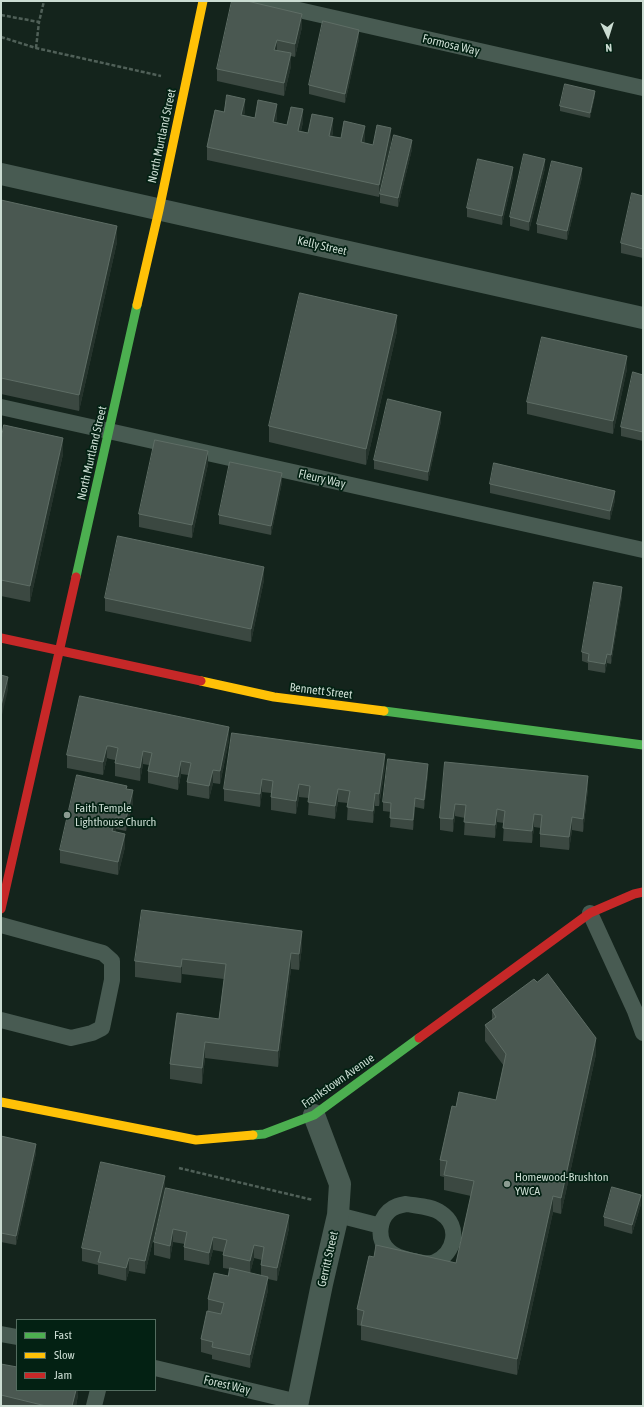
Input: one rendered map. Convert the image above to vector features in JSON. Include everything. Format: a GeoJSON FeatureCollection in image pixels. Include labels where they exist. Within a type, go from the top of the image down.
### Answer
{"type":"FeatureCollection","features":[{"type":"Feature","properties":{"kind":"street","name":"North Murtland Street"},"geometry":{"type":"LineString","coordinates":[[1,909],[5,869],[60,651],[159,210],[203,1]]}},
{"type":"Feature","properties":{"kind":"street","name":"Kelly Street"},"geometry":{"type":"LineString","coordinates":[[1,174],[643,318]]}},
{"type":"Feature","properties":{"kind":"street","name":"Bennett Street"},"geometry":{"type":"LineString","coordinates":[[1,638],[274,697],[643,745]]}},
{"type":"Feature","properties":{"kind":"street","name":"Frankstown Avenue"},"geometry":{"type":"LineString","coordinates":[[1,1102],[196,1140],[264,1134],[314,1115],[590,913],[634,894],[643,892]]}},
{"type":"Feature","properties":{"kind":"street","name":"Gerritt Street"},"geometry":{"type":"LineString","coordinates":[[298,1404],[322,1284],[338,1215],[340,1184],[314,1115]]}},
{"type":"Feature","properties":{"kind":"lane","name":"Formosa Way"},"geometry":{"type":"LineString","coordinates":[[259,1],[643,88]]}},
{"type":"Feature","properties":{"kind":"lane","name":"Fleury Way"},"geometry":{"type":"LineString","coordinates":[[1,407],[643,550]]}},
{"type":"Feature","properties":{"kind":"lane"},"geometry":{"type":"LineString","coordinates":[[590,913],[635,1011],[643,1033]]}},
{"type":"Feature","properties":{"kind":"lane"},"geometry":{"type":"LineString","coordinates":[[1,925],[103,953],[112,961],[112,980],[102,1028],[97,1031],[71,1038],[1,1020]]}},
{"type":"Feature","properties":{"kind":"lane"},"geometry":{"type":"LineString","coordinates":[[406,1204],[433,1209],[448,1219],[452,1227],[452,1245],[448,1253],[441,1259],[432,1263],[423,1263],[396,1256],[388,1251],[383,1244],[380,1235],[381,1226],[384,1217],[389,1210],[397,1206],[406,1204]]}},
{"type":"Feature","properties":{"kind":"lane"},"geometry":{"type":"LineString","coordinates":[[338,1215],[381,1226]]}},
{"type":"Feature","properties":{"kind":"lane"},"geometry":{"type":"LineString","coordinates":[[1,1334],[16,1337]]}},
{"type":"Feature","properties":{"kind":"lane","name":"Forest Way"},"geometry":{"type":"LineString","coordinates":[[156,1368],[298,1404]]}},
{"type":"Feature","properties":{"kind":"lane"},"geometry":{"type":"LineString","coordinates":[[94,1406],[98,1391]]}},
{"type":"Feature","properties":{"kind":"path"},"geometry":{"type":"LineString","coordinates":[[36,48],[39,22],[44,1]]}},
{"type":"Feature","properties":{"kind":"path"},"geometry":{"type":"LineString","coordinates":[[1,15],[39,22]]}},
{"type":"Feature","properties":{"kind":"path"},"geometry":{"type":"LineString","coordinates":[[1,37],[36,48],[161,76]]}},
{"type":"Feature","properties":{"kind":"path"},"geometry":{"type":"LineString","coordinates":[[180,1168],[318,1201]]}},
{"type":"Feature","properties":{"kind":"building"},"geometry":{"type":"Polygon","coordinates":[[[232,1],[247,1],[302,14],[295,44],[277,40],[274,50],[291,53],[284,83],[217,69],[232,1]]]}},
{"type":"Feature","properties":{"kind":"building"},"geometry":{"type":"Polygon","coordinates":[[[323,21],[359,30],[345,94],[309,85],[323,21]]]}},
{"type":"Feature","properties":{"kind":"building"},"geometry":{"type":"Polygon","coordinates":[[[565,84],[595,91],[590,113],[560,106],[565,84]]]}},
{"type":"Feature","properties":{"kind":"building"},"geometry":{"type":"Polygon","coordinates":[[[227,95],[245,99],[241,115],[255,118],[258,100],[277,104],[273,122],[287,125],[291,107],[303,109],[298,131],[308,133],[312,114],[333,118],[329,136],[341,138],[344,121],[365,126],[361,142],[373,145],[377,125],[391,128],[379,185],[207,147],[215,110],[224,112],[227,95]]]}},
{"type":"Feature","properties":{"kind":"building"},"geometry":{"type":"Polygon","coordinates":[[[394,135],[412,140],[398,198],[380,194],[394,135]]]}},
{"type":"Feature","properties":{"kind":"building"},"geometry":{"type":"Polygon","coordinates":[[[524,154],[545,159],[529,222],[510,217],[524,154]]]}},
{"type":"Feature","properties":{"kind":"building"},"geometry":{"type":"Polygon","coordinates":[[[478,159],[513,167],[502,216],[467,208],[478,159]]]}},
{"type":"Feature","properties":{"kind":"building"},"geometry":{"type":"Polygon","coordinates":[[[552,161],[582,168],[567,231],[537,224],[552,161]]]}},
{"type":"Feature","properties":{"kind":"building"},"geometry":{"type":"Polygon","coordinates":[[[632,193],[643,196],[643,249],[621,243],[632,193]]]}},
{"type":"Feature","properties":{"kind":"building"},"geometry":{"type":"Polygon","coordinates":[[[1,200],[117,226],[79,395],[1,378],[1,200]]]}},
{"type":"Feature","properties":{"kind":"building"},"geometry":{"type":"Polygon","coordinates":[[[300,293],[397,315],[366,449],[269,426],[300,293]]]}},
{"type":"Feature","properties":{"kind":"building"},"geometry":{"type":"Polygon","coordinates":[[[542,337],[627,356],[613,421],[527,402],[542,337]]]}},
{"type":"Feature","properties":{"kind":"building"},"geometry":{"type":"Polygon","coordinates":[[[633,372],[643,375],[643,432],[621,427],[633,372]]]}},
{"type":"Feature","properties":{"kind":"building"},"geometry":{"type":"Polygon","coordinates":[[[388,399],[441,412],[428,472],[374,460],[388,399]]]}},
{"type":"Feature","properties":{"kind":"building"},"geometry":{"type":"Polygon","coordinates":[[[4,425],[63,438],[30,586],[1,580],[1,441],[4,425]]]}},
{"type":"Feature","properties":{"kind":"building"},"geometry":{"type":"Polygon","coordinates":[[[155,440],[208,451],[192,525],[139,514],[155,440]]]}},
{"type":"Feature","properties":{"kind":"building"},"geometry":{"type":"Polygon","coordinates":[[[230,462],[282,473],[271,526],[219,515],[230,462]]]}},
{"type":"Feature","properties":{"kind":"building"},"geometry":{"type":"Polygon","coordinates":[[[494,463],[615,491],[610,511],[490,484],[494,463]]]}},
{"type":"Feature","properties":{"kind":"building"},"geometry":{"type":"Polygon","coordinates":[[[118,536],[264,567],[251,629],[105,598],[118,536]]]}},
{"type":"Feature","properties":{"kind":"building"},"geometry":{"type":"Polygon","coordinates":[[[594,582],[622,587],[611,655],[607,654],[605,664],[588,661],[589,654],[582,652],[594,582]]]}},
{"type":"Feature","properties":{"kind":"building"},"geometry":{"type":"Polygon","coordinates":[[[1,675],[8,677],[1,706],[1,675]]]}},
{"type":"Feature","properties":{"kind":"building"},"geometry":{"type":"Polygon","coordinates":[[[80,696],[229,727],[220,771],[213,770],[209,786],[187,782],[191,763],[181,761],[178,777],[148,771],[152,753],[143,751],[140,768],[115,763],[118,748],[110,746],[107,746],[103,762],[67,755],[80,696]]]}},
{"type":"Feature","properties":{"kind":"building"},"geometry":{"type":"Polygon","coordinates":[[[232,733],[385,754],[379,794],[375,793],[373,811],[347,807],[350,791],[338,789],[335,806],[308,802],[310,786],[299,784],[296,801],[271,797],[273,781],[262,779],[260,794],[224,789],[232,733]]]}},
{"type":"Feature","properties":{"kind":"building"},"geometry":{"type":"Polygon","coordinates":[[[388,759],[428,764],[424,800],[415,798],[413,820],[390,818],[391,803],[383,802],[388,759]]]}},
{"type":"Feature","properties":{"kind":"building"},"geometry":{"type":"Polygon","coordinates":[[[445,762],[588,776],[583,819],[572,817],[569,837],[540,834],[542,815],[534,814],[532,831],[503,828],[505,811],[497,809],[495,825],[464,822],[466,805],[455,804],[453,819],[440,818],[445,762]]]}},
{"type":"Feature","properties":{"kind":"building"},"geometry":{"type":"Polygon","coordinates":[[[77,775],[127,786],[126,789],[133,790],[126,819],[116,817],[112,831],[125,834],[118,862],[60,850],[77,775]]]}},
{"type":"Feature","properties":{"kind":"building"},"geometry":{"type":"Polygon","coordinates":[[[142,910],[302,931],[299,954],[291,953],[278,1051],[205,1042],[202,1068],[170,1064],[177,1013],[219,1019],[226,964],[182,959],[181,967],[135,961],[142,910]]]}},
{"type":"Feature","properties":{"kind":"building","name":"Homewood-Brushton YWCA"},"geometry":{"type":"Polygon","coordinates":[[[548,974],[596,1038],[561,1198],[553,1196],[517,1359],[361,1325],[364,1311],[357,1309],[369,1256],[374,1257],[376,1245],[456,1263],[474,1181],[444,1175],[447,1161],[440,1160],[452,1106],[456,1107],[459,1092],[496,1100],[506,1054],[485,1025],[496,1017],[492,1010],[534,979],[537,982],[548,974]]]}},
{"type":"Feature","properties":{"kind":"building"},"geometry":{"type":"Polygon","coordinates":[[[1,1136],[36,1144],[16,1236],[1,1233],[1,1136]]]}},
{"type":"Feature","properties":{"kind":"building"},"geometry":{"type":"Polygon","coordinates":[[[101,1162],[165,1176],[145,1261],[129,1258],[126,1268],[98,1262],[101,1252],[82,1248],[101,1162]]]}},
{"type":"Feature","properties":{"kind":"building"},"geometry":{"type":"Polygon","coordinates":[[[612,1187],[641,1195],[632,1225],[604,1217],[612,1187]]]}},
{"type":"Feature","properties":{"kind":"building"},"geometry":{"type":"Polygon","coordinates":[[[166,1188],[289,1215],[277,1268],[261,1265],[264,1247],[254,1245],[250,1261],[223,1255],[227,1240],[213,1237],[209,1253],[184,1247],[187,1232],[173,1229],[170,1246],[154,1242],[166,1188]]]}},
{"type":"Feature","properties":{"kind":"building"},"geometry":{"type":"Polygon","coordinates":[[[230,1268],[268,1277],[250,1355],[212,1347],[213,1342],[201,1339],[207,1311],[221,1314],[224,1303],[208,1299],[214,1273],[228,1276],[230,1268]]]}},
{"type":"Feature","properties":{"kind":"building"},"geometry":{"type":"Polygon","coordinates":[[[1,1364],[16,1367],[16,1391],[76,1391],[72,1406],[46,1406],[1,1395],[1,1364]]]}},
{"type":"Feature","properties":{"kind":"traffic: fast"},"geometry":{"type":"LineString","coordinates":[[76,577],[137,305]]}},
{"type":"Feature","properties":{"kind":"traffic: fast"},"geometry":{"type":"LineString","coordinates":[[384,711],[643,745]]}},
{"type":"Feature","properties":{"kind":"traffic: fast"},"geometry":{"type":"LineString","coordinates":[[253,1135],[264,1134],[314,1115],[419,1038]]}},
{"type":"Feature","properties":{"kind":"traffic: slow"},"geometry":{"type":"LineString","coordinates":[[137,305],[159,210],[203,1]]}},
{"type":"Feature","properties":{"kind":"traffic: slow"},"geometry":{"type":"LineString","coordinates":[[201,681],[274,697],[384,711]]}},
{"type":"Feature","properties":{"kind":"traffic: slow"},"geometry":{"type":"LineString","coordinates":[[1,1102],[196,1140],[253,1135]]}},
{"type":"Feature","properties":{"kind":"traffic: jam"},"geometry":{"type":"LineString","coordinates":[[1,909],[76,577]]}},
{"type":"Feature","properties":{"kind":"traffic: jam"},"geometry":{"type":"LineString","coordinates":[[1,638],[201,681]]}},
{"type":"Feature","properties":{"kind":"traffic: jam"},"geometry":{"type":"LineString","coordinates":[[419,1038],[590,913],[634,894],[643,892]]}},
{"type":"Feature","properties":{"kind":"place","name":"Faith Temple Lighthouse Church"},"geometry":{"type":"Point","coordinates":[67,815]}},
{"type":"Feature","properties":{"kind":"place","name":"Homewood-Brushton YWCA"},"geometry":{"type":"Point","coordinates":[507,1184]}}]}
